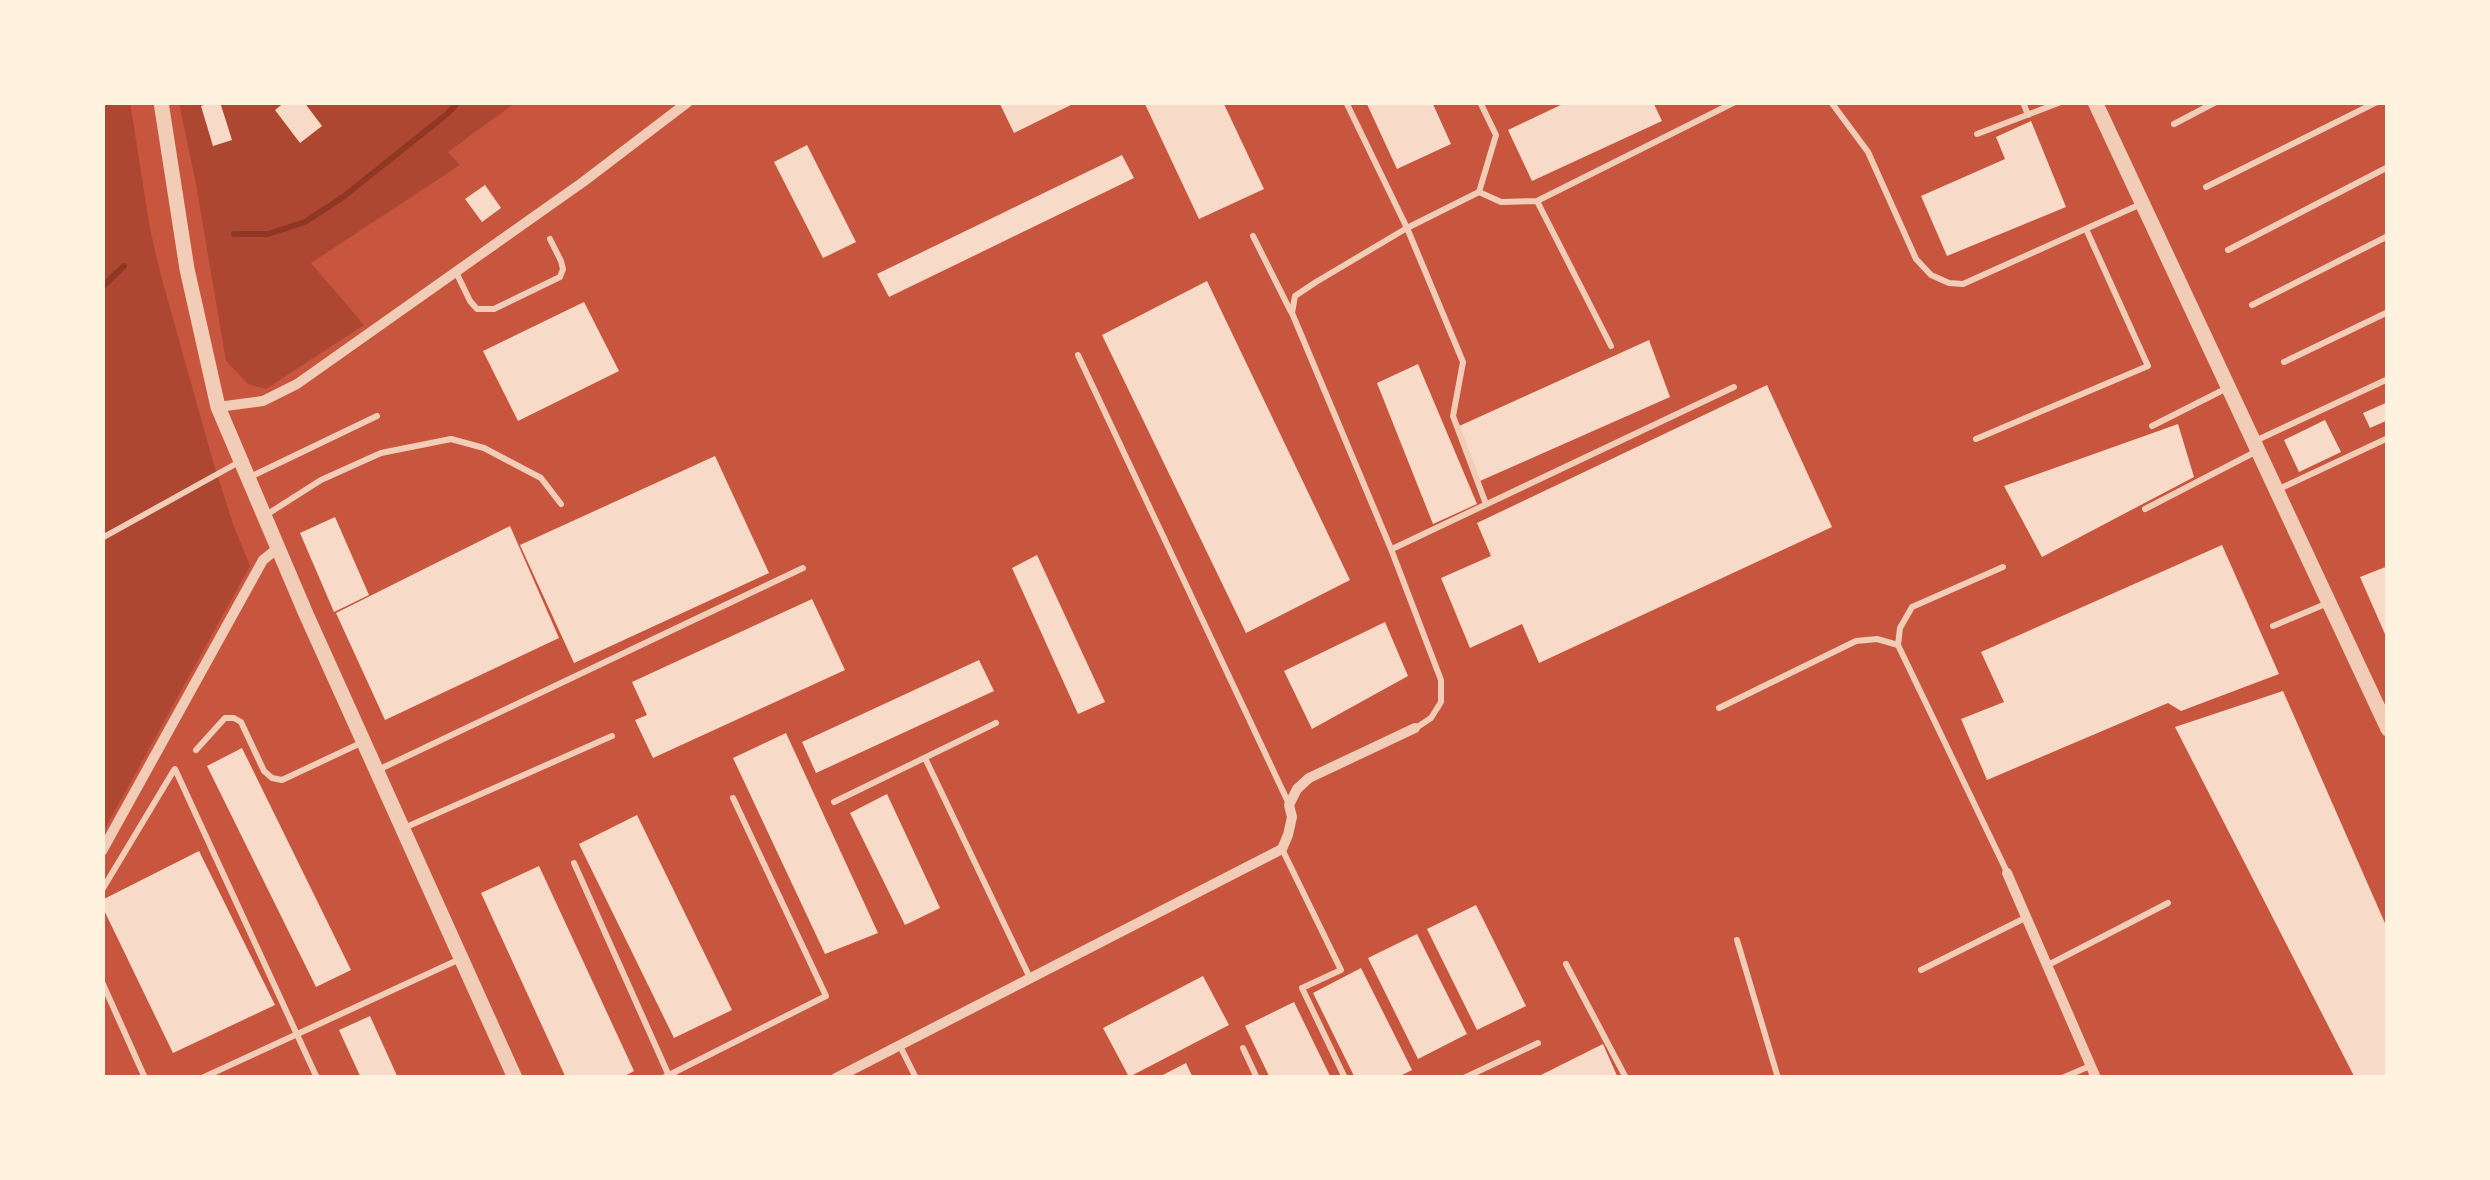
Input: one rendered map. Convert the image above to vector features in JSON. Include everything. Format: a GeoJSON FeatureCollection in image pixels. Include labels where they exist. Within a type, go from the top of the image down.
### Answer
{"type":"FeatureCollection","features":[{"type":"Feature","properties":{"kind":"street"},"geometry":{"type":"LineString","coordinates":[[161,102],[188,269],[218,407],[515,1078]]}},
{"type":"Feature","properties":{"kind":"street"},"geometry":{"type":"LineString","coordinates":[[218,407],[263,401],[296,384],[583,182],[688,102]]}},
{"type":"Feature","properties":{"kind":"street"},"geometry":{"type":"LineString","coordinates":[[2096,102],[2388,728]]}},
{"type":"Feature","properties":{"kind":"street"},"geometry":{"type":"LineString","coordinates":[[102,852],[264,560],[278,548]]}},
{"type":"Feature","properties":{"kind":"street"},"geometry":{"type":"LineString","coordinates":[[836,1078],[1282,848],[1292,817],[1289,804],[1309,778],[1414,728]]}},
{"type":"Feature","properties":{"kind":"street"},"geometry":{"type":"LineString","coordinates":[[2008,873],[2096,1078]]}},
{"type":"Feature","properties":{"kind":"lane"},"geometry":{"type":"LineString","coordinates":[[1346,102],[1407,228],[1463,362],[1453,416],[1486,504]]}},
{"type":"Feature","properties":{"kind":"lane"},"geometry":{"type":"LineString","coordinates":[[1292,313],[1296,296],[1407,228],[1479,192],[1496,135],[1480,102]]}},
{"type":"Feature","properties":{"kind":"lane"},"geometry":{"type":"LineString","coordinates":[[1479,192],[1501,202],[1538,201],[1736,102]]}},
{"type":"Feature","properties":{"kind":"lane"},"geometry":{"type":"LineString","coordinates":[[1831,102],[1868,152],[1916,259],[1931,275],[1949,283],[1962,284],[2142,204]]}},
{"type":"Feature","properties":{"kind":"lane"},"geometry":{"type":"LineString","coordinates":[[2022,102],[2028,115]]}},
{"type":"Feature","properties":{"kind":"lane"},"geometry":{"type":"LineString","coordinates":[[1977,134],[2061,102]]}},
{"type":"Feature","properties":{"kind":"lane"},"geometry":{"type":"LineString","coordinates":[[2174,124],[2216,102]]}},
{"type":"Feature","properties":{"kind":"lane"},"geometry":{"type":"LineString","coordinates":[[2206,187],[2378,102]]}},
{"type":"Feature","properties":{"kind":"lane"},"geometry":{"type":"LineString","coordinates":[[2228,250],[2388,167]]}},
{"type":"Feature","properties":{"kind":"lane"},"geometry":{"type":"LineString","coordinates":[[1538,201],[1612,346]]}},
{"type":"Feature","properties":{"kind":"lane"},"geometry":{"type":"LineString","coordinates":[[1976,439],[2148,366],[2086,229]]}},
{"type":"Feature","properties":{"kind":"lane"},"geometry":{"type":"LineString","coordinates":[[1254,236],[1292,313],[1441,680],[1441,702],[1431,718],[1414,728]]}},
{"type":"Feature","properties":{"kind":"lane"},"geometry":{"type":"LineString","coordinates":[[2252,305],[2388,236]]}},
{"type":"Feature","properties":{"kind":"lane"},"geometry":{"type":"LineString","coordinates":[[456,271],[477,310],[494,309],[560,277],[561,261],[550,238]]}},
{"type":"Feature","properties":{"kind":"lane"},"geometry":{"type":"LineString","coordinates":[[2284,362],[2388,312]]}},
{"type":"Feature","properties":{"kind":"lane"},"geometry":{"type":"LineString","coordinates":[[1078,355],[1289,804]]}},
{"type":"Feature","properties":{"kind":"lane"},"geometry":{"type":"LineString","coordinates":[[2145,508],[2388,379]]}},
{"type":"Feature","properties":{"kind":"lane"},"geometry":{"type":"LineString","coordinates":[[1391,549],[1734,386]]}},
{"type":"Feature","properties":{"kind":"lane"},"geometry":{"type":"LineString","coordinates":[[2152,426],[2228,388]]}},
{"type":"Feature","properties":{"kind":"lane"},"geometry":{"type":"LineString","coordinates":[[249,478],[377,416]]}},
{"type":"Feature","properties":{"kind":"lane"},"geometry":{"type":"LineString","coordinates":[[2276,490],[2388,438]]}},
{"type":"Feature","properties":{"kind":"lane"},"geometry":{"type":"LineString","coordinates":[[265,516],[321,480],[380,453],[452,439],[484,448],[541,478],[561,504]]}},
{"type":"Feature","properties":{"kind":"lane"},"geometry":{"type":"LineString","coordinates":[[102,538],[242,461]]}},
{"type":"Feature","properties":{"kind":"lane"},"geometry":{"type":"LineString","coordinates":[[2002,567],[1912,607],[1900,628],[1898,645],[2008,873]]}},
{"type":"Feature","properties":{"kind":"lane"},"geometry":{"type":"LineString","coordinates":[[377,771],[803,568]]}},
{"type":"Feature","properties":{"kind":"lane"},"geometry":{"type":"LineString","coordinates":[[2272,626],[2329,602]]}},
{"type":"Feature","properties":{"kind":"lane"},"geometry":{"type":"LineString","coordinates":[[1719,708],[1856,642],[1877,640],[1898,645]]}},
{"type":"Feature","properties":{"kind":"lane"},"geometry":{"type":"LineString","coordinates":[[196,750],[225,718],[234,718],[241,722],[264,771],[282,780],[364,742]]}},
{"type":"Feature","properties":{"kind":"lane"},"geometry":{"type":"LineString","coordinates":[[834,802],[996,723]]}},
{"type":"Feature","properties":{"kind":"lane"},"geometry":{"type":"LineString","coordinates":[[402,828],[612,736]]}},
{"type":"Feature","properties":{"kind":"lane"},"geometry":{"type":"LineString","coordinates":[[925,758],[1030,978]]}},
{"type":"Feature","properties":{"kind":"lane"},"geometry":{"type":"LineString","coordinates":[[102,890],[175,769],[317,1078]]}},
{"type":"Feature","properties":{"kind":"lane"},"geometry":{"type":"LineString","coordinates":[[574,863],[667,1077],[826,996],[732,798]]}},
{"type":"Feature","properties":{"kind":"lane"},"geometry":{"type":"LineString","coordinates":[[1282,848],[1341,970],[1302,988],[1345,1078]]}},
{"type":"Feature","properties":{"kind":"lane"},"geometry":{"type":"LineString","coordinates":[[2047,966],[2168,902]]}},
{"type":"Feature","properties":{"kind":"lane"},"geometry":{"type":"LineString","coordinates":[[1920,970],[2026,917]]}},
{"type":"Feature","properties":{"kind":"lane"},"geometry":{"type":"LineString","coordinates":[[1737,940],[1778,1078]]}},
{"type":"Feature","properties":{"kind":"lane"},"geometry":{"type":"LineString","coordinates":[[202,1078],[461,959]]}},
{"type":"Feature","properties":{"kind":"lane"},"geometry":{"type":"LineString","coordinates":[[1566,964],[1626,1078]]}},
{"type":"Feature","properties":{"kind":"lane"},"geometry":{"type":"LineString","coordinates":[[102,982],[146,1078]]}},
{"type":"Feature","properties":{"kind":"lane"},"geometry":{"type":"LineString","coordinates":[[1464,1078],[1538,1043]]}},
{"type":"Feature","properties":{"kind":"lane"},"geometry":{"type":"LineString","coordinates":[[900,1044],[916,1078]]}},
{"type":"Feature","properties":{"kind":"lane"},"geometry":{"type":"LineString","coordinates":[[1243,1048],[1257,1078]]}},
{"type":"Feature","properties":{"kind":"lane"},"geometry":{"type":"LineString","coordinates":[[2062,1078],[2090,1066]]}},
{"type":"Feature","properties":{"kind":"shaded area"},"geometry":{"type":"Polygon","coordinates":[[[130,102],[160,272],[212,458],[250,566],[103,832],[102,103],[130,102]]]}},
{"type":"Feature","properties":{"kind":"shaded area"},"geometry":{"type":"Polygon","coordinates":[[[179,103],[515,103],[448,152],[460,165],[311,263],[364,325],[266,389],[248,384],[226,361],[179,103]]]}},
{"type":"Feature","properties":{"kind":"building"},"geometry":{"type":"Polygon","coordinates":[[[220,102],[232,140],[213,146],[201,106],[220,102]]]}},
{"type":"Feature","properties":{"kind":"building"},"geometry":{"type":"Polygon","coordinates":[[[285,102],[304,102],[322,126],[300,143],[275,110],[285,102]]]}},
{"type":"Feature","properties":{"kind":"building"},"geometry":{"type":"Polygon","coordinates":[[[999,102],[1077,102],[1014,133],[999,102]]]}},
{"type":"Feature","properties":{"kind":"building"},"geometry":{"type":"Polygon","coordinates":[[[1144,102],[1223,102],[1264,189],[1199,219],[1144,102]]]}},
{"type":"Feature","properties":{"kind":"building"},"geometry":{"type":"Polygon","coordinates":[[[1366,102],[1432,102],[1451,144],[1397,169],[1366,102]]]}},
{"type":"Feature","properties":{"kind":"building"},"geometry":{"type":"Polygon","coordinates":[[[1567,102],[1653,102],[1662,121],[1532,181],[1508,130],[1567,102]]]}},
{"type":"Feature","properties":{"kind":"building"},"geometry":{"type":"Polygon","coordinates":[[[2031,121],[2066,207],[1947,256],[1921,196],[2005,159],[1996,137],[2031,121]]]}},
{"type":"Feature","properties":{"kind":"building"},"geometry":{"type":"Polygon","coordinates":[[[807,145],[856,242],[823,258],[774,162],[807,145]]]}},
{"type":"Feature","properties":{"kind":"building"},"geometry":{"type":"Polygon","coordinates":[[[1122,155],[1134,178],[889,297],[877,274],[1122,155]]]}},
{"type":"Feature","properties":{"kind":"building"},"geometry":{"type":"Polygon","coordinates":[[[485,185],[501,208],[482,222],[465,199],[485,185]]]}},
{"type":"Feature","properties":{"kind":"building"},"geometry":{"type":"Polygon","coordinates":[[[1207,281],[1350,580],[1246,633],[1102,335],[1207,281]]]}},
{"type":"Feature","properties":{"kind":"building"},"geometry":{"type":"Polygon","coordinates":[[[584,302],[619,371],[518,421],[483,351],[584,302]]]}},
{"type":"Feature","properties":{"kind":"building"},"geometry":{"type":"Polygon","coordinates":[[[1649,340],[1670,397],[1480,481],[1457,427],[1649,340]]]}},
{"type":"Feature","properties":{"kind":"building"},"geometry":{"type":"Polygon","coordinates":[[[1418,364],[1477,504],[1433,524],[1377,383],[1418,364]]]}},
{"type":"Feature","properties":{"kind":"building"},"geometry":{"type":"Polygon","coordinates":[[[1767,385],[1832,527],[1539,663],[1522,624],[1470,648],[1441,578],[1491,556],[1477,523],[1767,385]]]}},
{"type":"Feature","properties":{"kind":"building"},"geometry":{"type":"Polygon","coordinates":[[[2388,402],[2388,420],[2370,428],[2363,413],[2388,402]]]}},
{"type":"Feature","properties":{"kind":"building"},"geometry":{"type":"Polygon","coordinates":[[[2325,420],[2341,452],[2299,472],[2284,440],[2325,420]]]}},
{"type":"Feature","properties":{"kind":"building"},"geometry":{"type":"Polygon","coordinates":[[[2178,424],[2194,477],[2042,557],[2004,486],[2178,424]]]}},
{"type":"Feature","properties":{"kind":"building"},"geometry":{"type":"Polygon","coordinates":[[[715,456],[769,573],[574,663],[520,545],[715,456]]]}},
{"type":"Feature","properties":{"kind":"building"},"geometry":{"type":"Polygon","coordinates":[[[335,517],[369,595],[334,612],[300,533],[335,517]]]}},
{"type":"Feature","properties":{"kind":"building"},"geometry":{"type":"Polygon","coordinates":[[[510,526],[559,638],[385,720],[336,613],[510,526]]]}},
{"type":"Feature","properties":{"kind":"building"},"geometry":{"type":"Polygon","coordinates":[[[2222,545],[2279,674],[2181,711],[2168,703],[1987,780],[1961,719],[2004,702],[1981,652],[2222,545]]]}},
{"type":"Feature","properties":{"kind":"building"},"geometry":{"type":"Polygon","coordinates":[[[1037,555],[1105,702],[1078,714],[1012,568],[1037,555]]]}},
{"type":"Feature","properties":{"kind":"building"},"geometry":{"type":"Polygon","coordinates":[[[2388,566],[2388,641],[2360,577],[2388,566]]]}},
{"type":"Feature","properties":{"kind":"building"},"geometry":{"type":"Polygon","coordinates":[[[812,599],[845,670],[653,758],[635,720],[647,715],[632,682],[812,599]]]}},
{"type":"Feature","properties":{"kind":"building"},"geometry":{"type":"Polygon","coordinates":[[[1385,622],[1408,676],[1312,729],[1284,671],[1385,622]]]}},
{"type":"Feature","properties":{"kind":"building"},"geometry":{"type":"Polygon","coordinates":[[[979,660],[994,691],[816,773],[802,742],[979,660]]]}},
{"type":"Feature","properties":{"kind":"building"},"geometry":{"type":"Polygon","coordinates":[[[2283,691],[2388,930],[2388,1078],[2355,1078],[2175,727],[2283,691]]]}},
{"type":"Feature","properties":{"kind":"building"},"geometry":{"type":"Polygon","coordinates":[[[786,733],[878,933],[825,954],[733,758],[786,733]]]}},
{"type":"Feature","properties":{"kind":"building"},"geometry":{"type":"Polygon","coordinates":[[[242,748],[351,970],[316,987],[207,766],[242,748]]]}},
{"type":"Feature","properties":{"kind":"building"},"geometry":{"type":"Polygon","coordinates":[[[887,794],[940,908],[905,925],[850,813],[887,794]]]}},
{"type":"Feature","properties":{"kind":"building"},"geometry":{"type":"Polygon","coordinates":[[[637,815],[732,1010],[674,1038],[579,844],[637,815]]]}},
{"type":"Feature","properties":{"kind":"building"},"geometry":{"type":"Polygon","coordinates":[[[199,851],[275,1005],[173,1053],[102,900],[199,851]]]}},
{"type":"Feature","properties":{"kind":"building"},"geometry":{"type":"Polygon","coordinates":[[[539,866],[634,1071],[621,1078],[566,1078],[481,893],[539,866]]]}},
{"type":"Feature","properties":{"kind":"building"},"geometry":{"type":"Polygon","coordinates":[[[1476,905],[1526,1006],[1477,1030],[1427,929],[1476,905]]]}},
{"type":"Feature","properties":{"kind":"building"},"geometry":{"type":"Polygon","coordinates":[[[1417,934],[1467,1034],[1418,1059],[1368,958],[1417,934]]]}},
{"type":"Feature","properties":{"kind":"building"},"geometry":{"type":"Polygon","coordinates":[[[1361,968],[1412,1070],[1396,1078],[1355,1078],[1313,993],[1361,968]]]}},
{"type":"Feature","properties":{"kind":"building"},"geometry":{"type":"Polygon","coordinates":[[[1203,976],[1229,1025],[1129,1077],[1103,1028],[1203,976]]]}},
{"type":"Feature","properties":{"kind":"building"},"geometry":{"type":"Polygon","coordinates":[[[1294,1002],[1331,1078],[1270,1078],[1245,1026],[1294,1002]]]}},
{"type":"Feature","properties":{"kind":"building"},"geometry":{"type":"Polygon","coordinates":[[[370,1016],[398,1078],[361,1078],[339,1030],[370,1016]]]}},
{"type":"Feature","properties":{"kind":"building"},"geometry":{"type":"Polygon","coordinates":[[[1603,1044],[1618,1078],[1535,1078],[1603,1044]]]}},
{"type":"Feature","properties":{"kind":"building"},"geometry":{"type":"Polygon","coordinates":[[[1186,1063],[1193,1078],[1157,1078],[1186,1063]]]}},
{"type":"Feature","properties":{"kind":"waterway"},"geometry":{"type":"LineString","coordinates":[[234,234],[268,234],[305,222],[343,197],[458,102]]}},
{"type":"Feature","properties":{"kind":"waterway"},"geometry":{"type":"LineString","coordinates":[[102,287],[124,266]]}}]}
